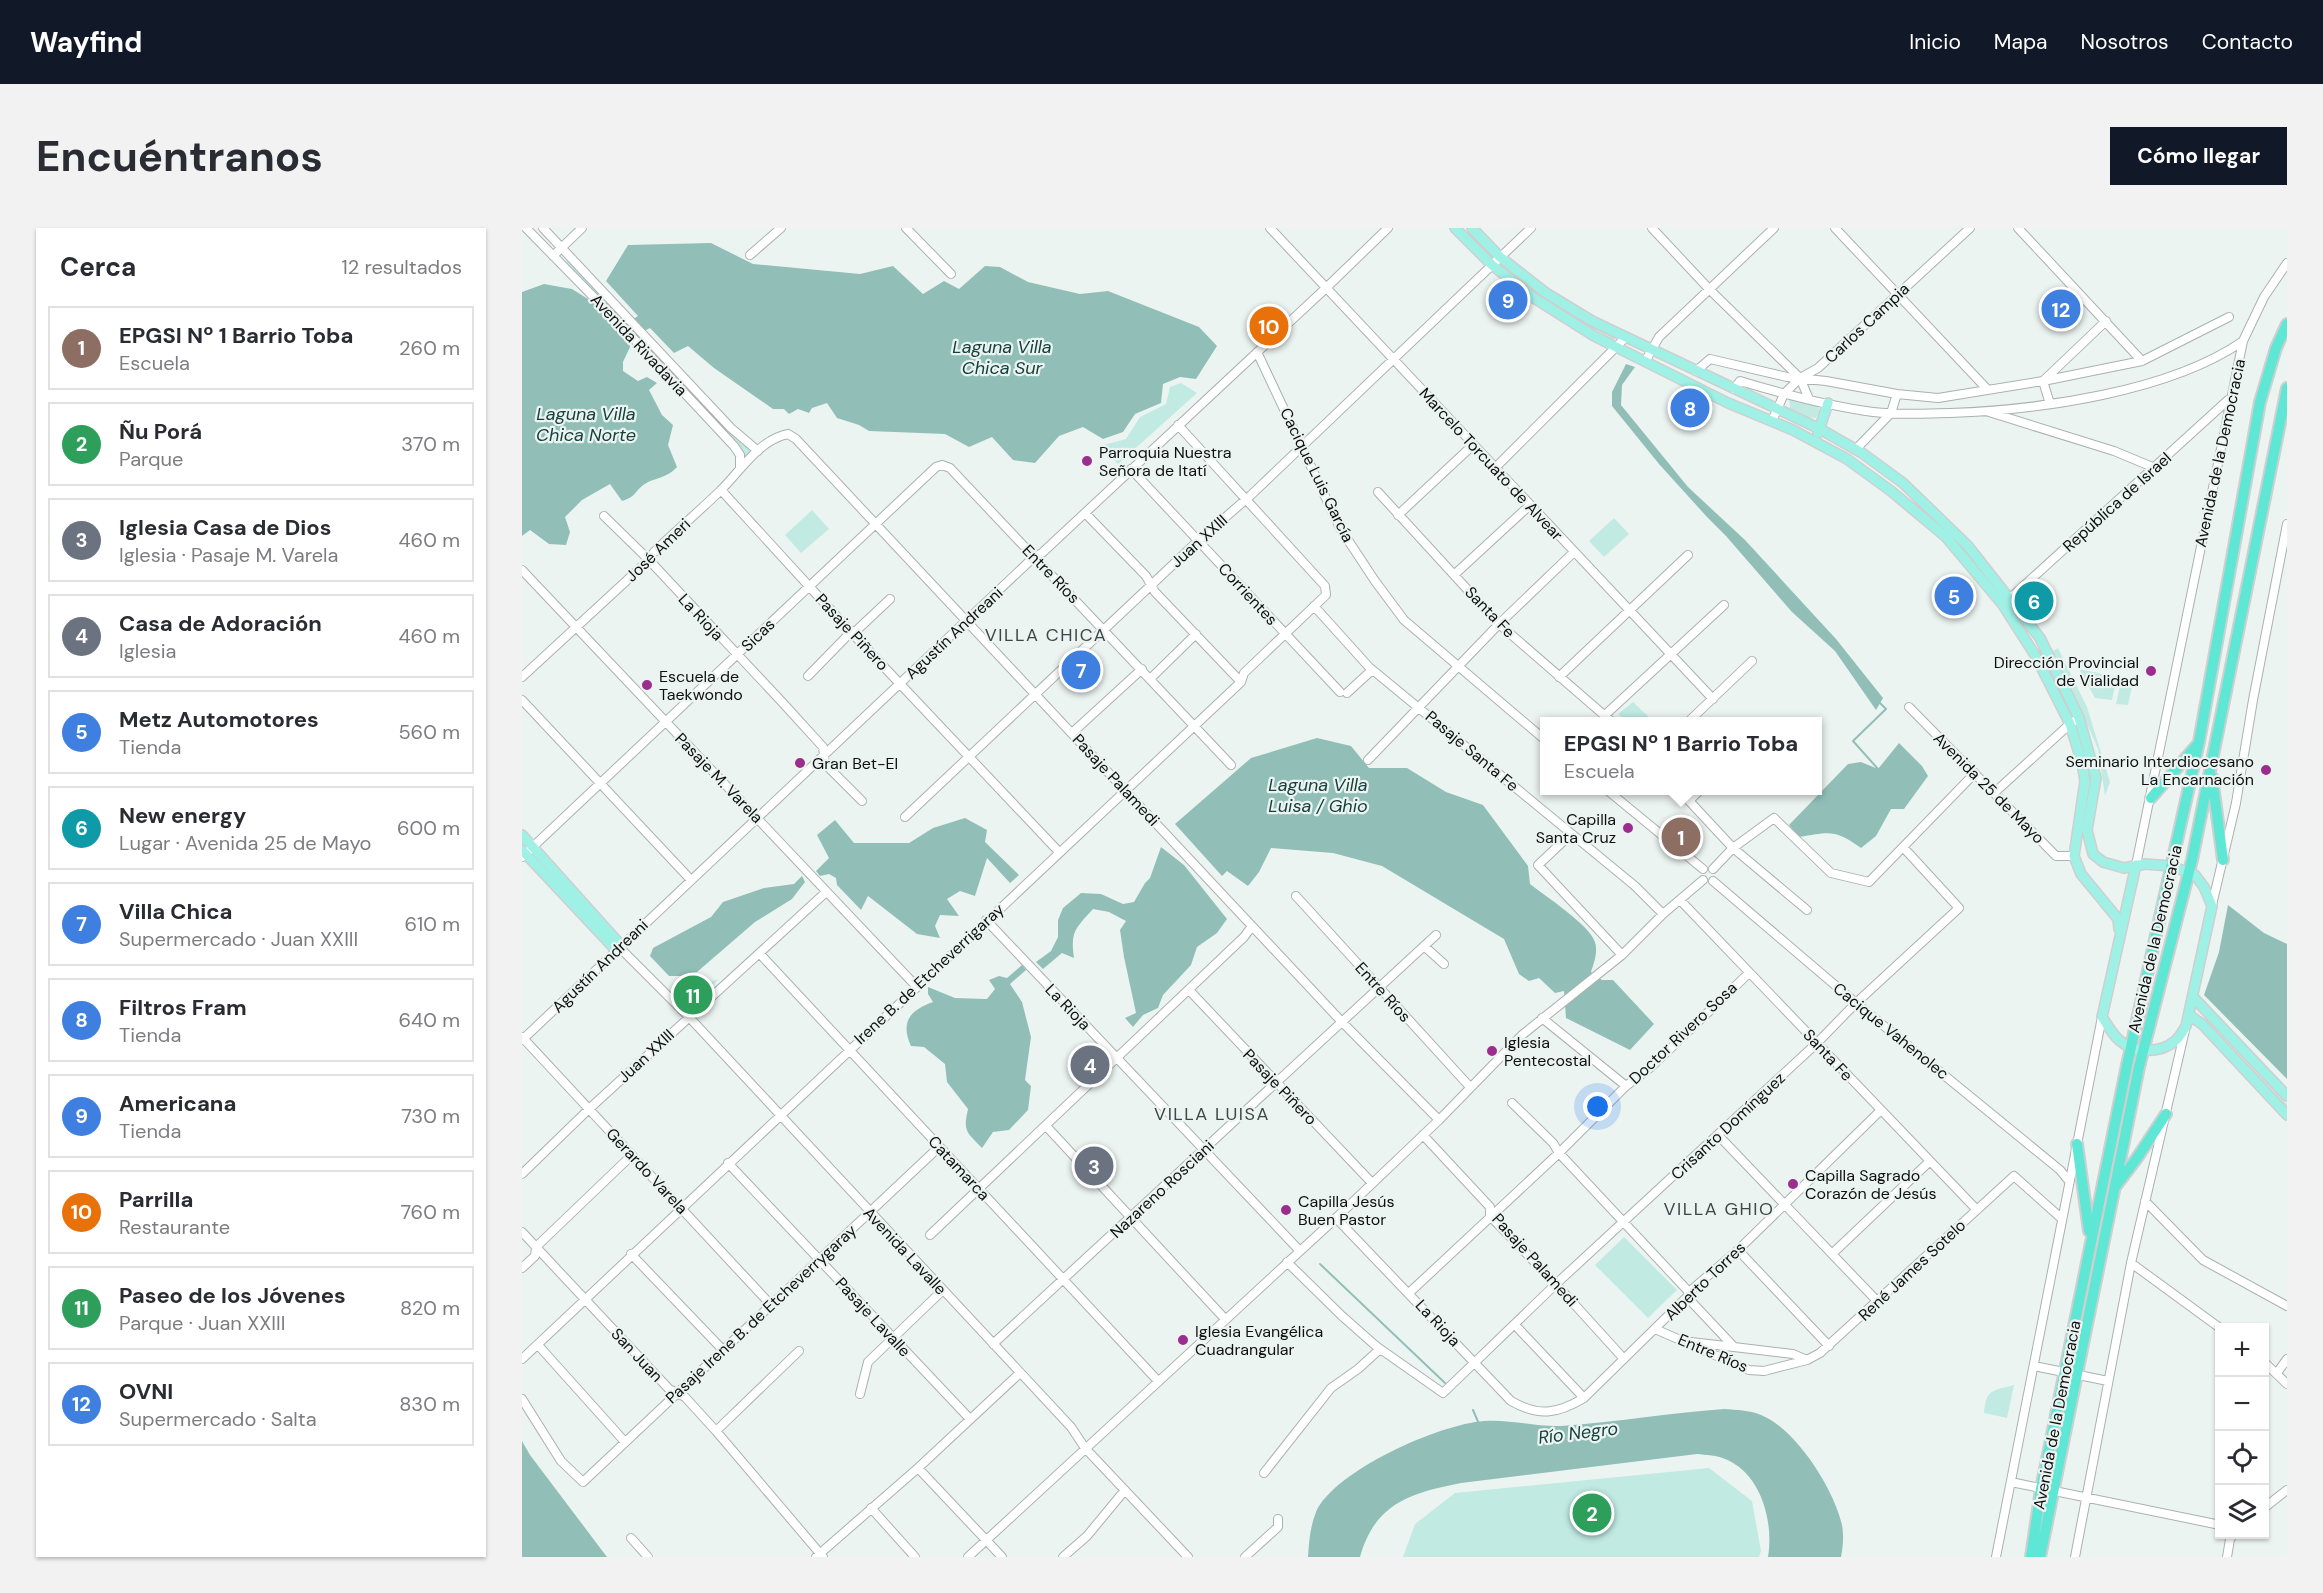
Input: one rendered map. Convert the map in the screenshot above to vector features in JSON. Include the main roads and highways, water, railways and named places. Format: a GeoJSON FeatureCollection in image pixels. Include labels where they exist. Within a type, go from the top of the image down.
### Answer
{"type":"FeatureCollection","features":[{"type":"Feature","properties":{"kind":"highway","name":"Avenida de la Democracia"},"geometry":{"type":"LineString","coordinates":[[2040,1557],[2053,1492],[2089,1252],[2170,866],[2199,742],[2260,402],[2276,348],[2287,324]]}},
{"type":"Feature","properties":{"kind":"highway","name":"Avenida de la Democracia"},"geometry":{"type":"LineString","coordinates":[[2031,1557],[2041,1489],[2071,1373],[2212,763],[2287,388]]}},
{"type":"Feature","properties":{"kind":"highway"},"geometry":{"type":"LineString","coordinates":[[2151,798],[2199,742]]}},
{"type":"Feature","properties":{"kind":"highway"},"geometry":{"type":"LineString","coordinates":[[2212,763],[2223,860]]}},
{"type":"Feature","properties":{"kind":"highway"},"geometry":{"type":"LineString","coordinates":[[2114,1190],[2166,1114]]}},
{"type":"Feature","properties":{"kind":"highway"},"geometry":{"type":"LineString","coordinates":[[2077,1144],[2088,1211],[2089,1252]]}},
{"type":"Feature","properties":{"kind":"main road"},"geometry":{"type":"LineString","coordinates":[[1455,228],[1492,265],[1534,298],[1594,336],[1646,360],[1728,404],[1814,440],[1868,474],[1946,537],[2040,638],[2079,718],[2096,778],[2087,830],[2093,854],[2103,862],[2114,866],[2124,868],[2136,865],[2145,864],[2170,866],[2195,875],[2204,887],[2212,906],[2186,1026],[2174,1042],[2164,1047],[2144,1051],[2131,1048],[2118,1039],[2102,1017],[2136,865]]}},
{"type":"Feature","properties":{"kind":"main road"},"geometry":{"type":"LineString","coordinates":[[1472,228],[1500,257],[1546,293],[1625,338],[1820,429],[1856,449],[1903,483],[1968,546],[2006,601],[2070,724],[2085,781],[2074,856],[2081,874],[2118,919],[2120,932]]}},
{"type":"Feature","properties":{"kind":"main road"},"geometry":{"type":"LineString","coordinates":[[1814,440],[1828,403]]}},
{"type":"Feature","properties":{"kind":"main road","name":"Avenida Lavalle"},"geometry":{"type":"LineString","coordinates":[[522,835],[526,852],[613,947],[619,947]]}},
{"type":"Feature","properties":{"kind":"main road"},"geometry":{"type":"LineString","coordinates":[[2193,997],[2287,1096]]}},
{"type":"Feature","properties":{"kind":"main road"},"geometry":{"type":"LineString","coordinates":[[2189,1015],[2202,1023],[2287,1115]]}},
{"type":"Feature","properties":{"kind":"water","name":"Laguna Villa Chica Sur"},"geometry":{"type":"Polygon","coordinates":[[[711,243],[753,264],[860,274],[893,266],[923,294],[944,281],[959,289],[985,266],[1000,267],[1028,282],[1080,294],[1108,291],[1199,327],[1217,346],[1196,379],[1180,377],[1163,384],[1161,403],[1135,414],[1123,432],[1103,439],[1083,427],[1059,436],[1035,463],[1013,460],[992,437],[969,447],[945,434],[869,431],[837,418],[827,403],[812,408],[809,413],[798,409],[789,414],[784,409],[773,409],[714,368],[688,346],[674,353],[650,328],[628,340],[630,347],[623,362],[623,371],[638,381],[647,377],[657,383],[649,390],[662,415],[673,425],[668,445],[677,467],[668,474],[646,483],[626,500],[622,501],[610,484],[582,500],[565,517],[570,532],[566,545],[549,544],[530,530],[522,536],[522,292],[544,284],[572,289],[596,304],[618,329],[638,316],[606,281],[628,245],[711,243]]]}},
{"type":"Feature","properties":{"kind":"water"},"geometry":{"type":"Polygon","coordinates":[[[1626,364],[1635,367],[1622,385],[1621,405],[1688,487],[1745,540],[1836,639],[1883,698],[1876,710],[1835,651],[1792,612],[1659,464],[1612,406],[1612,392],[1626,364]]]}},
{"type":"Feature","properties":{"kind":"water","name":"Laguna Villa Luisa / Ghio"},"geometry":{"type":"Polygon","coordinates":[[[1317,738],[1351,746],[1369,768],[1407,768],[1446,792],[1483,805],[1528,866],[1530,884],[1575,918],[1590,933],[1596,948],[1591,972],[1602,980],[1613,980],[1654,1024],[1630,1050],[1566,1018],[1564,991],[1555,993],[1539,978],[1529,981],[1519,974],[1504,939],[1382,866],[1333,853],[1271,848],[1259,872],[1248,886],[1227,871],[1222,876],[1175,824],[1251,758],[1317,738]]]}},
{"type":"Feature","properties":{"kind":"water"},"geometry":{"type":"Polygon","coordinates":[[[1899,743],[1922,766],[1928,776],[1904,809],[1891,809],[1876,836],[1861,848],[1838,835],[1818,834],[1799,837],[1789,825],[1818,795],[1822,795],[1822,791],[1848,764],[1861,762],[1878,769],[1899,743]]]}},
{"type":"Feature","properties":{"kind":"water"},"geometry":{"type":"Polygon","coordinates":[[[965,818],[987,830],[985,842],[1019,875],[1010,883],[987,858],[975,896],[960,891],[947,899],[959,916],[940,915],[935,926],[940,938],[917,934],[868,896],[861,910],[837,885],[836,878],[829,874],[820,876],[816,871],[829,858],[817,835],[835,820],[854,843],[909,843],[933,828],[965,818]]]}},
{"type":"Feature","properties":{"kind":"water"},"geometry":{"type":"Polygon","coordinates":[[[1161,847],[1184,865],[1227,919],[1217,933],[1197,947],[1191,965],[1163,995],[1158,1008],[1143,1015],[1133,1027],[1125,1018],[1136,1013],[1120,930],[1126,921],[1109,912],[1093,909],[1076,930],[1073,942],[1074,958],[1062,953],[1043,969],[1036,962],[1051,951],[1058,937],[1058,920],[1063,908],[1081,893],[1101,894],[1123,904],[1134,902],[1150,878],[1161,847]]]}},
{"type":"Feature","properties":{"kind":"water"},"geometry":{"type":"Polygon","coordinates":[[[802,876],[805,882],[792,899],[755,922],[697,972],[683,976],[669,976],[650,956],[653,948],[711,917],[723,902],[764,888],[794,884],[802,876]]]}},
{"type":"Feature","properties":{"kind":"water"},"geometry":{"type":"Polygon","coordinates":[[[2228,905],[2264,933],[2287,944],[2287,1079],[2204,995],[2219,952],[2228,905]]]}},
{"type":"Feature","properties":{"kind":"water"},"geometry":{"type":"Polygon","coordinates":[[[1022,965],[1026,970],[1010,984],[1022,1002],[1031,1037],[1025,1080],[1031,1086],[1028,1110],[1009,1130],[993,1132],[982,1148],[967,1131],[968,1109],[947,1082],[945,1064],[924,1047],[911,1046],[907,1024],[913,1013],[933,1002],[928,994],[928,987],[955,998],[987,999],[995,989],[989,980],[999,976],[1007,978],[1022,965]]]}},
{"type":"Feature","properties":{"kind":"water","name":"Río Negro"},"geometry":{"type":"Polygon","coordinates":[[[1724,1409],[1761,1415],[1774,1422],[1800,1446],[1822,1478],[1838,1511],[1843,1533],[1841,1557],[1768,1557],[1767,1514],[1756,1487],[1748,1475],[1725,1459],[1697,1454],[1461,1483],[1426,1491],[1385,1512],[1375,1524],[1360,1557],[1308,1557],[1310,1534],[1316,1512],[1327,1496],[1344,1480],[1391,1452],[1442,1431],[1484,1421],[1561,1426],[1724,1409]]]}},
{"type":"Feature","properties":{"kind":"water"},"geometry":{"type":"Polygon","coordinates":[[[522,1441],[530,1455],[607,1557],[522,1557],[522,1441]]]}},
{"type":"Feature","properties":{"kind":"waterway"},"geometry":{"type":"LineString","coordinates":[[1878,769],[1853,741],[1886,709],[1880,703]]}},
{"type":"Feature","properties":{"kind":"waterway"},"geometry":{"type":"LineString","coordinates":[[1320,1264],[1445,1383]]}},
{"type":"Feature","properties":{"kind":"waterway"},"geometry":{"type":"LineString","coordinates":[[1473,1410],[1479,1424]]}},
{"type":"Feature","properties":{"kind":"place","name":"Americana"},"geometry":{"type":"Point","coordinates":[1508,300]}},
{"type":"Feature","properties":{"kind":"place","name":"OVNI"},"geometry":{"type":"Point","coordinates":[2061,309]}},
{"type":"Feature","properties":{"kind":"place","name":"Parrilla"},"geometry":{"type":"Point","coordinates":[1269,326]}},
{"type":"Feature","properties":{"kind":"place","name":"Filtros Fram"},"geometry":{"type":"Point","coordinates":[1690,408]}},
{"type":"Feature","properties":{"kind":"place","name":"Parroquia Nuestra Señora de Itatí"},"geometry":{"type":"Point","coordinates":[1087,461]}},
{"type":"Feature","properties":{"kind":"place","name":"Metz Automotores"},"geometry":{"type":"Point","coordinates":[1954,596]}},
{"type":"Feature","properties":{"kind":"place","name":"New energy"},"geometry":{"type":"Point","coordinates":[2034,601]}},
{"type":"Feature","properties":{"kind":"place","name":"Villa Chica"},"geometry":{"type":"Point","coordinates":[1081,670]}},
{"type":"Feature","properties":{"kind":"place","name":"Dirección Provincial de Vialidad"},"geometry":{"type":"Point","coordinates":[2151,671]}},
{"type":"Feature","properties":{"kind":"place","name":"Escuela de Taekwondo"},"geometry":{"type":"Point","coordinates":[647,685]}},
{"type":"Feature","properties":{"kind":"place","name":"Gran Bet-El"},"geometry":{"type":"Point","coordinates":[800,763]}},
{"type":"Feature","properties":{"kind":"place","name":"Seminario Interdiocesano La Encarnación"},"geometry":{"type":"Point","coordinates":[2266,770]}},
{"type":"Feature","properties":{"kind":"place","name":"Capilla Santa Cruz"},"geometry":{"type":"Point","coordinates":[1628,828]}},
{"type":"Feature","properties":{"kind":"place","name":"EPGSI Nº 1 Barrio Toba"},"geometry":{"type":"Point","coordinates":[1681,837]}},
{"type":"Feature","properties":{"kind":"place","name":"Paseo de los Jóvenes"},"geometry":{"type":"Point","coordinates":[693,995]}},
{"type":"Feature","properties":{"kind":"place","name":"Iglesia Pentecostal"},"geometry":{"type":"Point","coordinates":[1492,1051]}},
{"type":"Feature","properties":{"kind":"place","name":"Casa de Adoración"},"geometry":{"type":"Point","coordinates":[1090,1065]}},
{"type":"Feature","properties":{"kind":"place","name":"Iglesia Casa de Dios"},"geometry":{"type":"Point","coordinates":[1094,1166]}},
{"type":"Feature","properties":{"kind":"place","name":"Capilla Sagrado Corazón de Jesús"},"geometry":{"type":"Point","coordinates":[1793,1184]}},
{"type":"Feature","properties":{"kind":"place","name":"Capilla Jesús Buen Pastor"},"geometry":{"type":"Point","coordinates":[1286,1210]}},
{"type":"Feature","properties":{"kind":"place","name":"Iglesia Evangélica Cuadrangular"},"geometry":{"type":"Point","coordinates":[1183,1340]}},
{"type":"Feature","properties":{"kind":"place","name":"Ñu Porá"},"geometry":{"type":"Point","coordinates":[1592,1513]}},
{"type":"Feature","properties":{"kind":"district","name":"VILLA CHICA"},"geometry":{"type":"Point","coordinates":[1046,635]}},
{"type":"Feature","properties":{"kind":"district","name":"VILLA LUISA"},"geometry":{"type":"Point","coordinates":[1212,1114]}},
{"type":"Feature","properties":{"kind":"district","name":"VILLA GHIO"},"geometry":{"type":"Point","coordinates":[1719,1209]}},
{"type":"Feature","properties":{"kind":"water label","name":"Laguna Villa Chica Norte"},"geometry":{"type":"Point","coordinates":[586,424]}}]}
